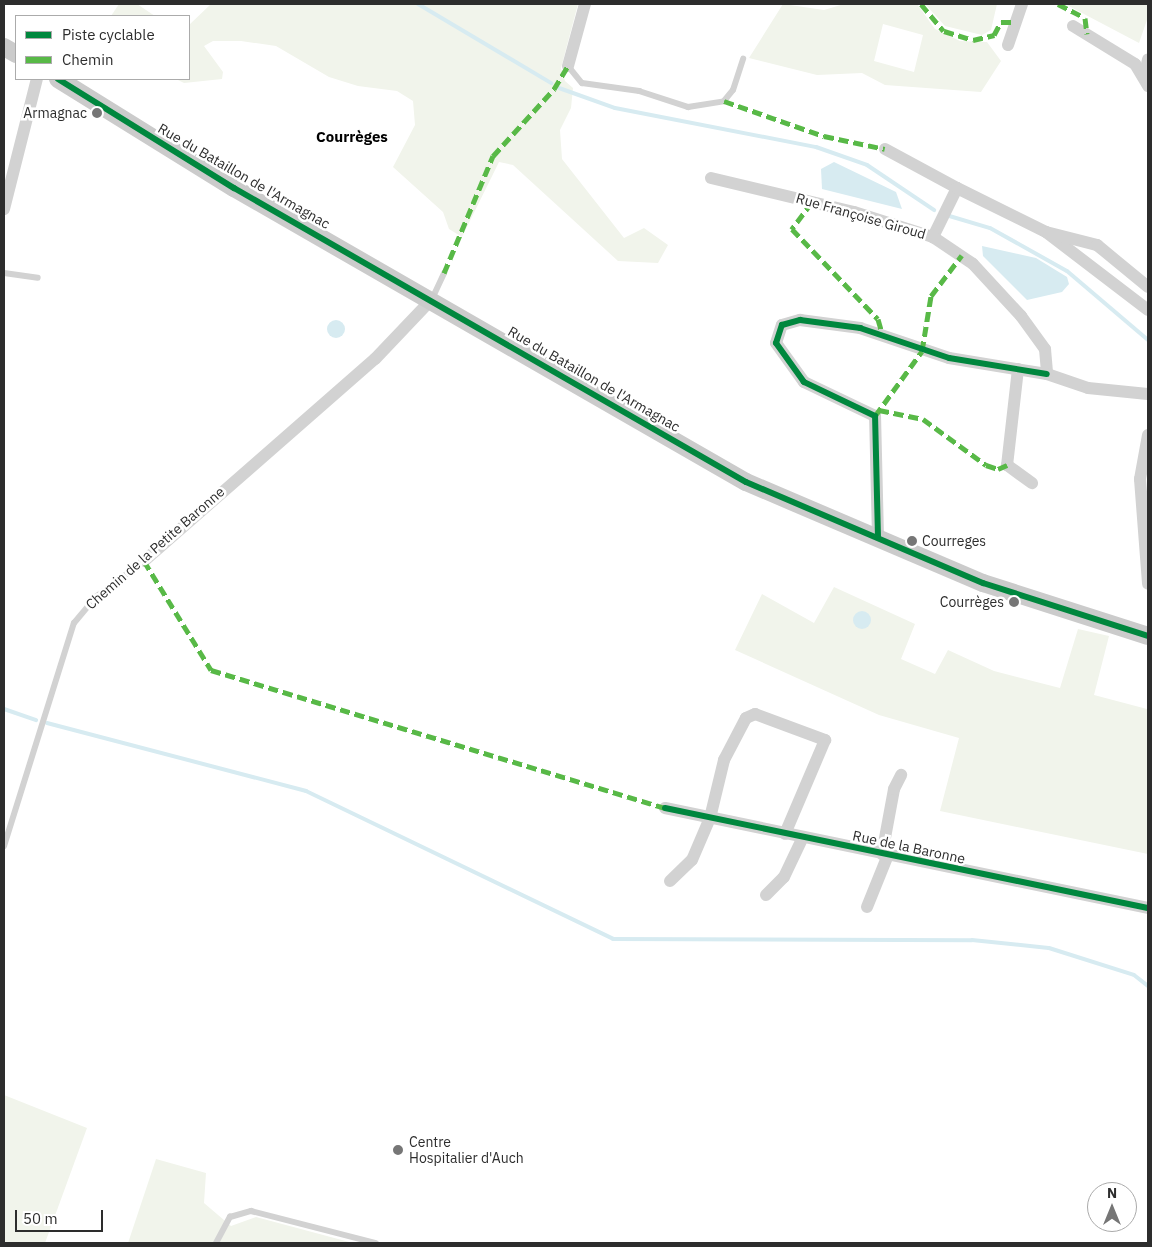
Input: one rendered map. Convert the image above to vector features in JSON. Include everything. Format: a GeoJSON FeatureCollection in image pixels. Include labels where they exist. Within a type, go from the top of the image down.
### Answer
{"type":"FeatureCollection","features":[{"type":"Feature","properties":{"kind":"street"},"geometry":{"type":"LineString","coordinates":[[568,66],[585,4]]}},
{"type":"Feature","properties":{"kind":"street"},"geometry":{"type":"LineString","coordinates":[[1008,45],[1022,4]]}},
{"type":"Feature","properties":{"kind":"street"},"geometry":{"type":"LineString","coordinates":[[1073,26],[1117,50],[1146,82]]}},
{"type":"Feature","properties":{"kind":"street"},"geometry":{"type":"LineString","coordinates":[[4,46],[15,53]]}},
{"type":"Feature","properties":{"kind":"street"},"geometry":{"type":"LineString","coordinates":[[1146,82],[1148,59]]}},
{"type":"Feature","properties":{"kind":"street"},"geometry":{"type":"LineString","coordinates":[[4,209],[37,80]]}},
{"type":"Feature","properties":{"kind":"street","name":"Rue du Bataillon de l'Armagnac"},"geometry":{"type":"LineString","coordinates":[[60,80],[234,188],[432,298],[746,482],[992,586],[1148,636]]}},
{"type":"Feature","properties":{"kind":"street"},"geometry":{"type":"LineString","coordinates":[[884,149],[1046,232],[1148,310]]}},
{"type":"Feature","properties":{"kind":"street","name":"Rue Françoise Giroud"},"geometry":{"type":"LineString","coordinates":[[711,178],[854,212],[933,237],[972,264],[1021,316],[1045,349],[1047,374]]}},
{"type":"Feature","properties":{"kind":"street"},"geometry":{"type":"LineString","coordinates":[[933,237],[957,188]]}},
{"type":"Feature","properties":{"kind":"street"},"geometry":{"type":"LineString","coordinates":[[1046,232],[1097,245],[1148,287]]}},
{"type":"Feature","properties":{"kind":"street","name":"Chemin de la Petite Baronne"},"geometry":{"type":"LineString","coordinates":[[144,561],[375,359],[432,298]]}},
{"type":"Feature","properties":{"kind":"street"},"geometry":{"type":"LineString","coordinates":[[878,537],[875,416],[804,382],[778,348],[777,333],[782,326],[800,320],[860,328],[949,358],[1047,374],[1088,388],[1148,394]]}},
{"type":"Feature","properties":{"kind":"street"},"geometry":{"type":"LineString","coordinates":[[1018,369],[1007,465],[1032,483]]}},
{"type":"Feature","properties":{"kind":"street"},"geometry":{"type":"LineString","coordinates":[[1148,435],[1145,464],[1148,584]]}},
{"type":"Feature","properties":{"kind":"street"},"geometry":{"type":"LineString","coordinates":[[670,881],[692,860],[710,818],[724,760],[746,718],[755,714],[825,740],[785,834]]}},
{"type":"Feature","properties":{"kind":"street"},"geometry":{"type":"LineString","coordinates":[[866,907],[885,855],[894,789],[901,775]]}},
{"type":"Feature","properties":{"kind":"street","name":"Rue de la Baronne"},"geometry":{"type":"LineString","coordinates":[[665,808],[1148,908]]}},
{"type":"Feature","properties":{"kind":"street"},"geometry":{"type":"LineString","coordinates":[[766,895],[784,877],[803,837]]}},
{"type":"Feature","properties":{"kind":"lane"},"geometry":{"type":"LineString","coordinates":[[568,66],[582,83],[639,91],[688,107],[707,106],[724,101],[733,90],[743,59]]}},
{"type":"Feature","properties":{"kind":"lane"},"geometry":{"type":"LineString","coordinates":[[4,273],[38,278]]}},
{"type":"Feature","properties":{"kind":"lane"},"geometry":{"type":"LineString","coordinates":[[432,298],[444,273]]}},
{"type":"Feature","properties":{"kind":"lane","name":"Chemin de la Petite Baronne"},"geometry":{"type":"LineString","coordinates":[[4,846],[74,622],[97,596],[144,561]]}},
{"type":"Feature","properties":{"kind":"lane"},"geometry":{"type":"LineString","coordinates":[[216,1243],[230,1218],[251,1212],[289,1218],[376,1243]]}},
{"type":"Feature","properties":{"kind":"shaded area"},"geometry":{"type":"Polygon","coordinates":[[[119,4],[137,4],[154,15],[112,15],[119,4]]]}},
{"type":"Feature","properties":{"kind":"shaded area"},"geometry":{"type":"Polygon","coordinates":[[[211,4],[578,4],[561,68],[565,81],[573,88],[571,108],[560,130],[562,159],[624,238],[644,228],[668,245],[658,263],[618,261],[513,165],[499,162],[462,237],[449,229],[443,212],[393,167],[415,125],[413,101],[397,91],[358,86],[329,77],[276,46],[241,41],[213,41],[204,46],[223,72],[222,79],[184,83],[178,80],[190,80],[190,24],[211,4]]]}},
{"type":"Feature","properties":{"kind":"shaded area"},"geometry":{"type":"Polygon","coordinates":[[[783,4],[824,10],[844,4],[917,4],[935,29],[960,41],[987,42],[1001,61],[981,92],[885,85],[862,73],[817,75],[749,58],[783,4]],[[883,24],[874,61],[914,72],[923,35],[883,24]]]}},
{"type":"Feature","properties":{"kind":"shaded area"},"geometry":{"type":"Polygon","coordinates":[[[925,4],[997,4],[991,30],[982,35],[945,26],[925,4]]]}},
{"type":"Feature","properties":{"kind":"shaded area"},"geometry":{"type":"Polygon","coordinates":[[[1065,4],[1148,4],[1148,17],[1139,43],[1065,4]]]}},
{"type":"Feature","properties":{"kind":"shaded area"},"geometry":{"type":"Polygon","coordinates":[[[834,162],[896,192],[902,209],[822,189],[821,169],[834,162]]]}},
{"type":"Feature","properties":{"kind":"shaded area"},"geometry":{"type":"Polygon","coordinates":[[[982,246],[1036,258],[1067,277],[1069,284],[1062,292],[1027,300],[983,256],[982,246]]]}},
{"type":"Feature","properties":{"kind":"shaded area"},"geometry":{"type":"Polygon","coordinates":[[[332,320],[340,320],[345,325],[343,336],[332,338],[327,333],[327,325],[332,320]]]}},
{"type":"Feature","properties":{"kind":"shaded area"},"geometry":{"type":"Polygon","coordinates":[[[834,587],[915,624],[901,659],[935,674],[948,650],[994,671],[1060,688],[1078,629],[1109,636],[1094,695],[1147,709],[1148,706],[1148,854],[940,811],[959,738],[879,715],[735,650],[762,594],[814,623],[834,587]]]}},
{"type":"Feature","properties":{"kind":"shaded area"},"geometry":{"type":"Polygon","coordinates":[[[862,611],[868,614],[871,620],[868,626],[862,629],[856,626],[853,620],[856,614],[862,611]]]}},
{"type":"Feature","properties":{"kind":"shaded area"},"geometry":{"type":"Polygon","coordinates":[[[4,1095],[87,1128],[45,1243],[4,1243],[4,1095]]]}},
{"type":"Feature","properties":{"kind":"shaded area"},"geometry":{"type":"Polygon","coordinates":[[[156,1159],[206,1173],[204,1203],[231,1226],[256,1217],[353,1243],[128,1243],[156,1159]]]}},
{"type":"Feature","properties":{"kind":"waterway"},"geometry":{"type":"LineString","coordinates":[[418,4],[551,83]]}},
{"type":"Feature","properties":{"kind":"waterway"},"geometry":{"type":"LineString","coordinates":[[559,88],[615,108],[816,147],[867,165],[934,210]]}},
{"type":"Feature","properties":{"kind":"waterway"},"geometry":{"type":"LineString","coordinates":[[946,215],[990,228],[1067,271],[1148,340]]}},
{"type":"Feature","properties":{"kind":"waterway"},"geometry":{"type":"LineString","coordinates":[[4,709],[36,720]]}},
{"type":"Feature","properties":{"kind":"waterway"},"geometry":{"type":"LineString","coordinates":[[47,723],[306,791],[613,939],[972,940],[1049,948],[1134,975],[1148,986]]}},
{"type":"Feature","properties":{"kind":"marked path"},"geometry":{"type":"LineString","coordinates":[[921,4],[944,31],[973,40],[994,35],[1001,22],[1016,22]]}},
{"type":"Feature","properties":{"kind":"marked path"},"geometry":{"type":"LineString","coordinates":[[1058,4],[1085,18],[1087,34]]}},
{"type":"Feature","properties":{"kind":"marked path"},"geometry":{"type":"LineString","coordinates":[[444,273],[493,156],[554,89],[568,66]]}},
{"type":"Feature","properties":{"kind":"marked path"},"geometry":{"type":"LineString","coordinates":[[724,101],[824,136],[885,149]]}},
{"type":"Feature","properties":{"kind":"marked path"},"geometry":{"type":"LineString","coordinates":[[812,202],[792,229],[878,319],[882,333]]}},
{"type":"Feature","properties":{"kind":"marked path"},"geometry":{"type":"LineString","coordinates":[[875,416],[922,351],[931,296],[962,255]]}},
{"type":"Feature","properties":{"kind":"marked path"},"geometry":{"type":"LineString","coordinates":[[879,410],[923,419],[986,465],[998,469],[1007,465]]}},
{"type":"Feature","properties":{"kind":"marked path"},"geometry":{"type":"LineString","coordinates":[[144,561],[211,670],[665,808]]}},
{"type":"Feature","properties":{"kind":"cycle path"},"geometry":{"type":"LineString","coordinates":[[60,80],[234,188],[746,482],[983,583],[1148,636]]}},
{"type":"Feature","properties":{"kind":"cycle path"},"geometry":{"type":"LineString","coordinates":[[878,537],[875,416],[804,382],[776,343],[782,325],[800,320],[860,328],[949,358],[1047,374]]}},
{"type":"Feature","properties":{"kind":"cycle path"},"geometry":{"type":"LineString","coordinates":[[665,808],[1148,908]]}},
{"type":"Feature","properties":{"kind":"place","name":"Armagnac"},"geometry":{"type":"Point","coordinates":[97,113]}},
{"type":"Feature","properties":{"kind":"place","name":"Courreges"},"geometry":{"type":"Point","coordinates":[912,541]}},
{"type":"Feature","properties":{"kind":"place","name":"Courrèges"},"geometry":{"type":"Point","coordinates":[1014,602]}},
{"type":"Feature","properties":{"kind":"place","name":"Centre Hospitalier d'Auch"},"geometry":{"type":"Point","coordinates":[398,1150]}},
{"type":"Feature","properties":{"kind":"district","name":"Courrèges"},"geometry":{"type":"Point","coordinates":[352,137]}}]}
